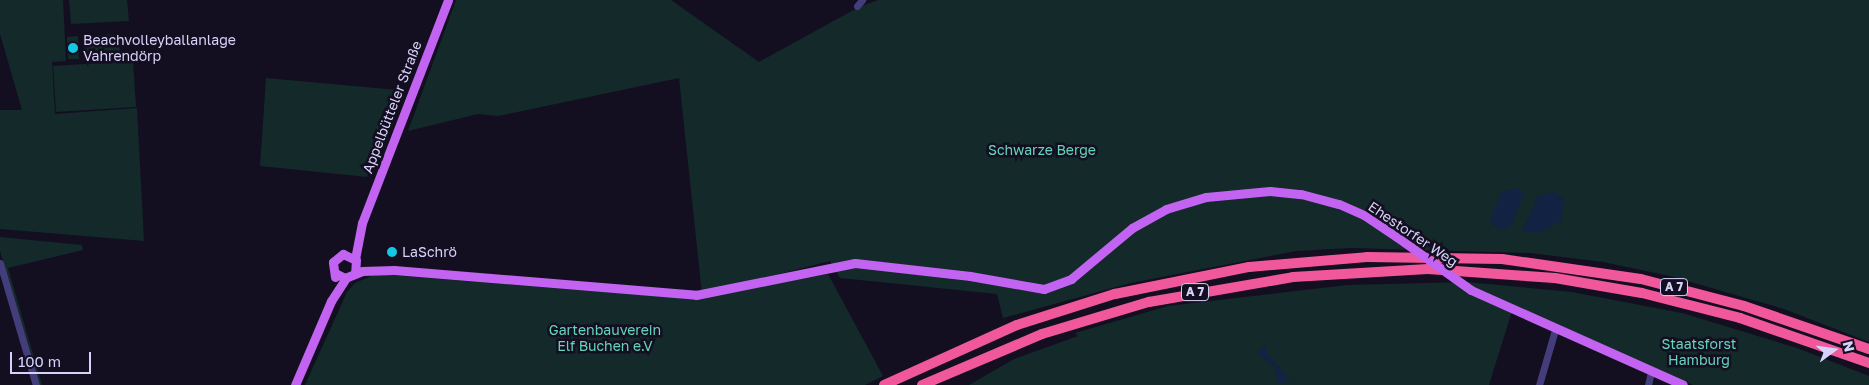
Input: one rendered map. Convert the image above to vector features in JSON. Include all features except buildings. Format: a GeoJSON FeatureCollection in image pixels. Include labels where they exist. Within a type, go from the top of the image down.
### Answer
{"type":"FeatureCollection","features":[{"type":"Feature","properties":{"kind":"highway","name":"A 7"},"geometry":{"type":"LineString","coordinates":[[884,385],[1017,325],[1115,294],[1249,267],[1367,257],[1502,259],[1622,276],[1744,306],[1869,349]]}},
{"type":"Feature","properties":{"kind":"highway","name":"A 7"},"geometry":{"type":"LineString","coordinates":[[922,385],[1042,334],[1149,302],[1293,277],[1428,270],[1555,278],[1642,293],[1740,318],[1869,363]]}},
{"type":"Feature","properties":{"kind":"main road","name":"Appelbütteler Straße"},"geometry":{"type":"LineString","coordinates":[[342,254],[362,223],[448,0]]}},
{"type":"Feature","properties":{"kind":"main road","name":"Ehestorfer Weg"},"geometry":{"type":"LineString","coordinates":[[394,270],[696,295],[734,289],[831,266],[866,264],[970,276],[1036,289],[1050,288],[1071,278],[1151,216],[1189,201],[1223,195],[1270,191],[1315,197],[1358,212],[1397,237],[1471,290],[1555,330],[1684,385]]}},
{"type":"Feature","properties":{"kind":"main road","name":"Appelbütteler Straße"},"geometry":{"type":"LineString","coordinates":[[356,260],[362,223]]}},
{"type":"Feature","properties":{"kind":"main road"},"geometry":{"type":"LineString","coordinates":[[331,301],[335,273],[333,261],[342,254],[356,260],[394,270]]}},
{"type":"Feature","properties":{"kind":"main road"},"geometry":{"type":"LineString","coordinates":[[355,273],[356,260]]}},
{"type":"Feature","properties":{"kind":"main road"},"geometry":{"type":"LineString","coordinates":[[295,385],[331,301],[346,278],[355,273],[394,270]]}},
{"type":"Feature","properties":{"kind":"main road"},"geometry":{"type":"LineString","coordinates":[[335,273],[346,278]]}},
{"type":"Feature","properties":{"kind":"street"},"geometry":{"type":"LineString","coordinates":[[0,263],[36,385]]}},
{"type":"Feature","properties":{"kind":"street"},"geometry":{"type":"LineString","coordinates":[[1540,385],[1555,330]]}},
{"type":"Feature","properties":{"kind":"street"},"geometry":{"type":"LineString","coordinates":[[1648,385],[1651,372]]}},
{"type":"Feature","properties":{"kind":"green space"},"geometry":{"type":"Polygon","coordinates":[[[0,0],[63,0],[66,61],[52,62],[55,114],[137,108],[144,241],[0,229],[0,110],[22,110],[0,34],[0,0]]]}},
{"type":"Feature","properties":{"kind":"green space"},"geometry":{"type":"Polygon","coordinates":[[[69,0],[127,0],[129,21],[71,24],[69,0]]]}},
{"type":"Feature","properties":{"kind":"green space","name":"Schwarze Berge"},"geometry":{"type":"Polygon","coordinates":[[[456,0],[671,0],[759,62],[859,7],[878,0],[1869,0],[1869,342],[1784,309],[1670,276],[1603,262],[1530,253],[1351,248],[1296,251],[1131,283],[1003,318],[997,294],[840,278],[830,261],[702,294],[679,78],[498,116],[478,114],[408,131],[456,0]]]}},
{"type":"Feature","properties":{"kind":"green space"},"geometry":{"type":"Polygon","coordinates":[[[119,34],[120,53],[84,55],[83,36],[119,34]]]}},
{"type":"Feature","properties":{"kind":"green space","name":"Beachvolleyballanlage Vahrendörp"},"geometry":{"type":"Polygon","coordinates":[[[78,36],[79,59],[68,59],[67,37],[78,36]]]}},
{"type":"Feature","properties":{"kind":"green space"},"geometry":{"type":"Polygon","coordinates":[[[133,61],[136,107],[56,112],[53,66],[133,61]]]}},
{"type":"Feature","properties":{"kind":"green space"},"geometry":{"type":"Polygon","coordinates":[[[266,78],[398,90],[367,177],[260,166],[266,78]]]}},
{"type":"Feature","properties":{"kind":"green space"},"geometry":{"type":"Polygon","coordinates":[[[0,237],[82,245],[83,250],[8,268],[42,385],[39,385],[0,251],[0,237]]]}},
{"type":"Feature","properties":{"kind":"green space","name":"Gartenbauverein Elf Buchen e.V"},"geometry":{"type":"Polygon","coordinates":[[[376,274],[693,299],[828,274],[883,376],[865,385],[305,385],[347,292],[355,283],[376,274]]]}},
{"type":"Feature","properties":{"kind":"green space","name":"Staatsforst Hamburg"},"geometry":{"type":"Polygon","coordinates":[[[1467,282],[1572,292],[1682,313],[1797,348],[1869,376],[1869,385],[1693,385],[1512,311],[1489,385],[969,385],[1014,359],[1078,336],[1075,333],[1168,306],[1347,285],[1467,282]]]}},
{"type":"Feature","properties":{"kind":"water"},"geometry":{"type":"Polygon","coordinates":[[[1516,188],[1524,193],[1511,226],[1502,230],[1490,223],[1494,210],[1502,192],[1516,188]]]}},
{"type":"Feature","properties":{"kind":"water"},"geometry":{"type":"Polygon","coordinates":[[[1553,192],[1564,198],[1561,221],[1538,233],[1522,231],[1538,196],[1553,192]]]}},
{"type":"Feature","properties":{"kind":"water"},"geometry":{"type":"Polygon","coordinates":[[[1265,345],[1268,354],[1290,381],[1278,384],[1274,367],[1257,353],[1265,345]]]}},
{"type":"Feature","properties":{"kind":"place","name":"Beachvolleyballanlage Vahrendörp"},"geometry":{"type":"Point","coordinates":[73,48]}},
{"type":"Feature","properties":{"kind":"place","name":"LaSchrö"},"geometry":{"type":"Point","coordinates":[392,252]}}]}
